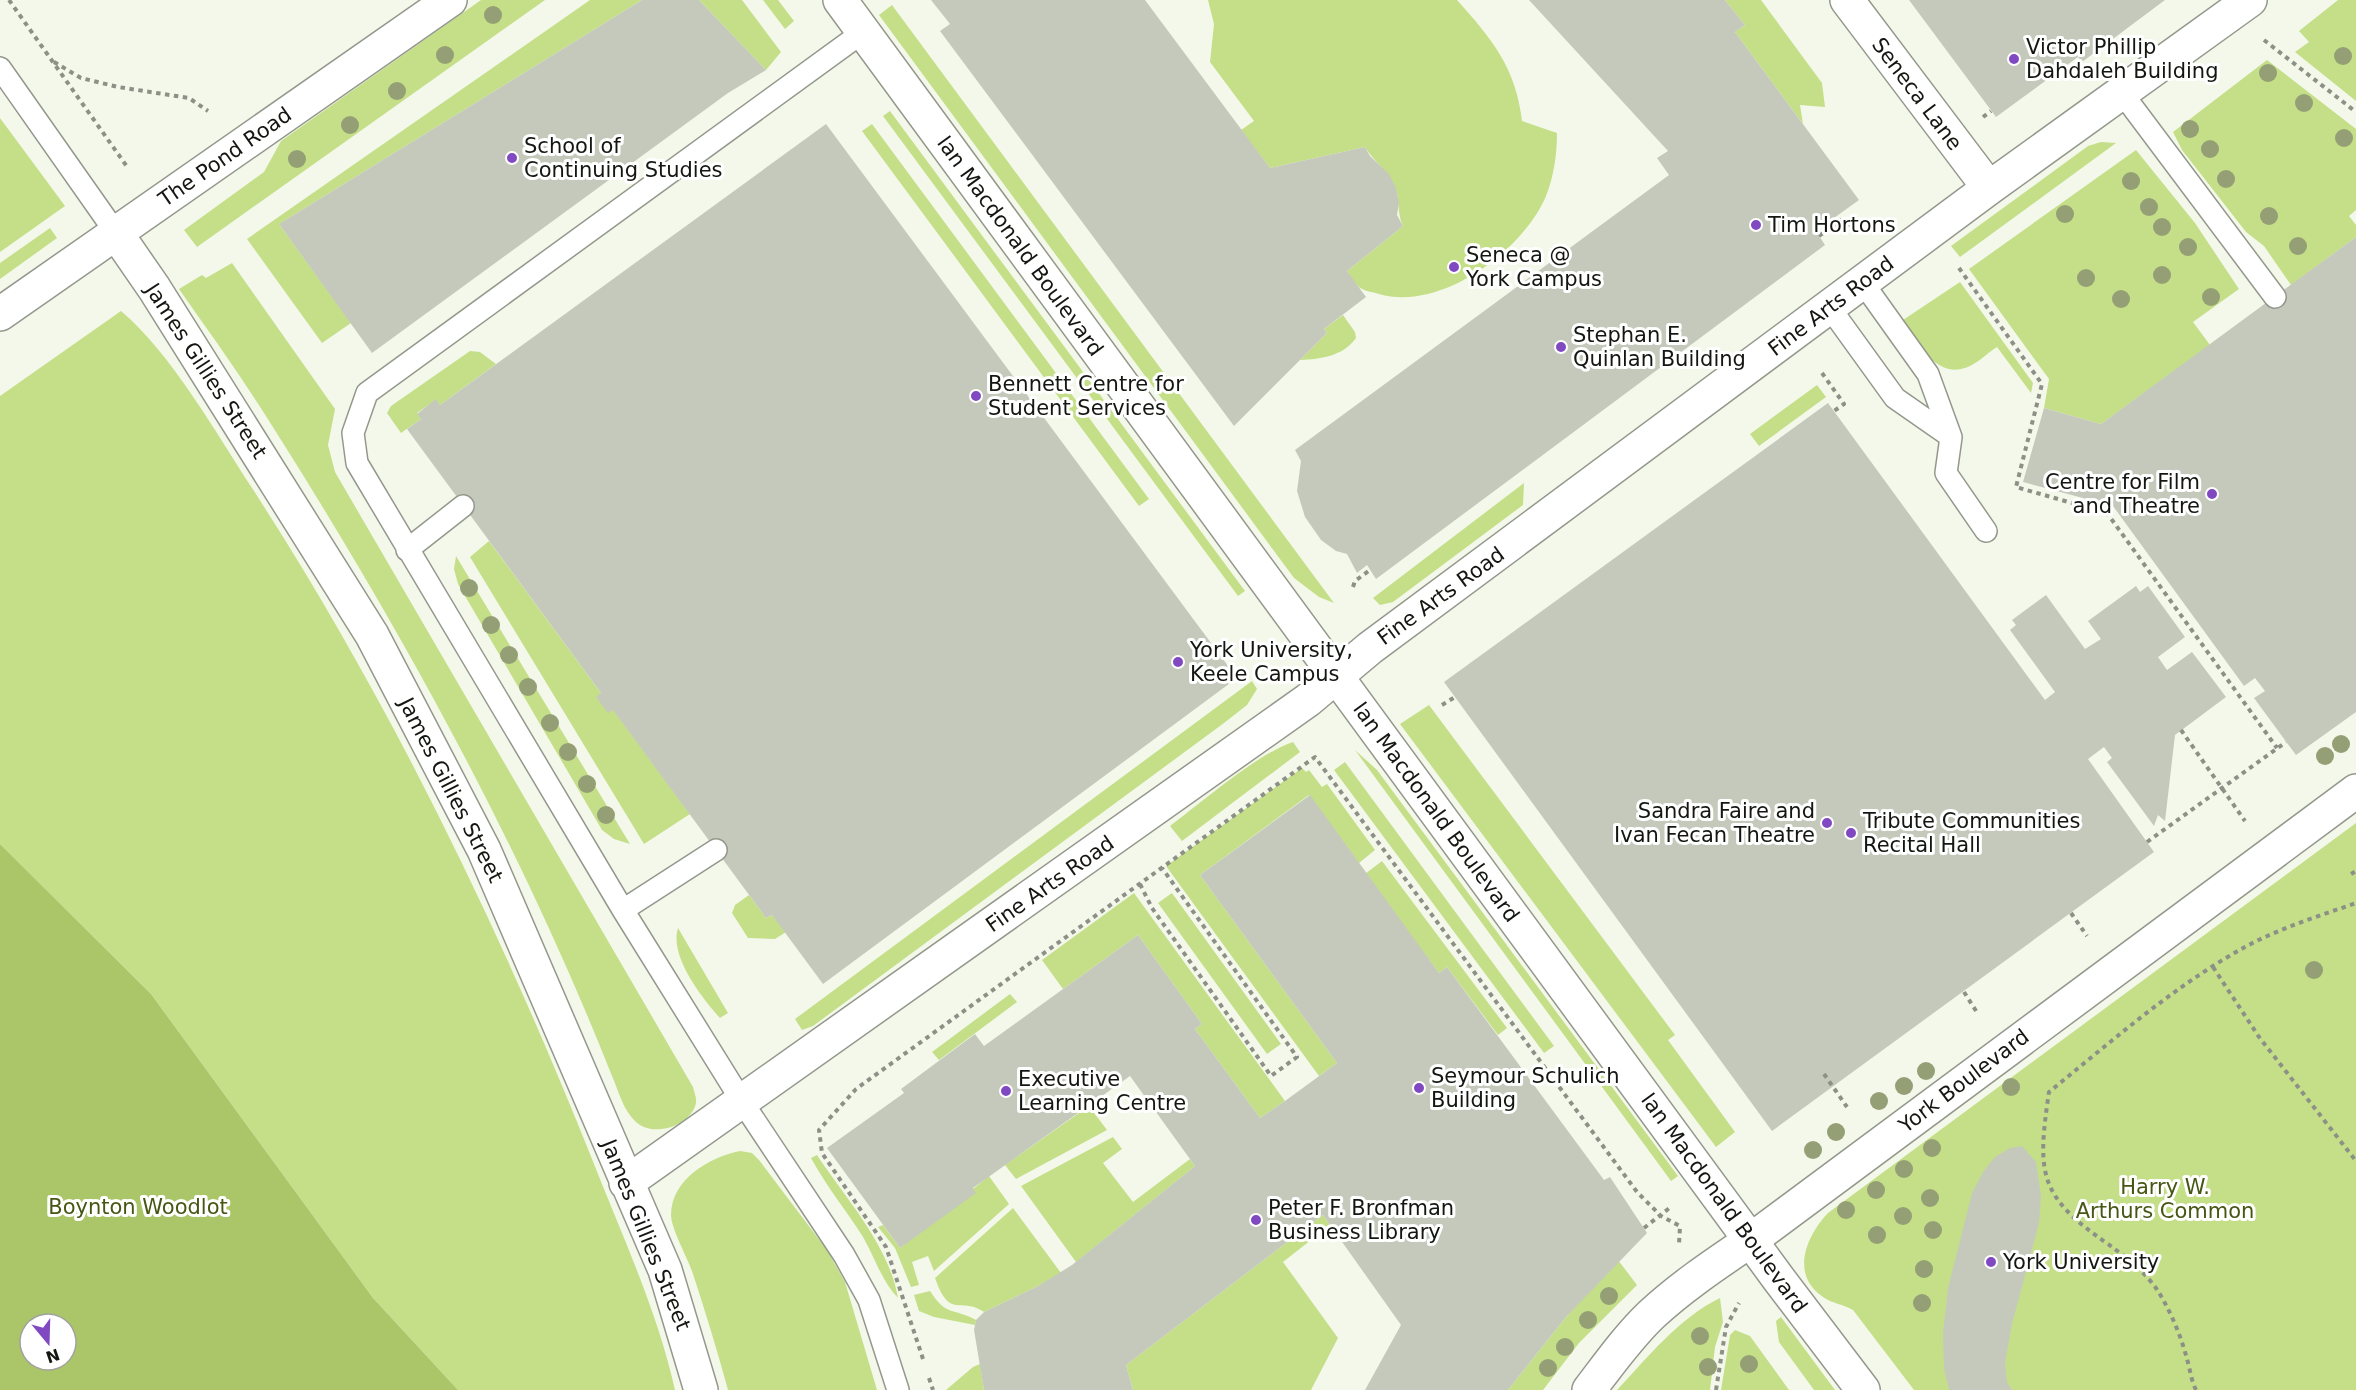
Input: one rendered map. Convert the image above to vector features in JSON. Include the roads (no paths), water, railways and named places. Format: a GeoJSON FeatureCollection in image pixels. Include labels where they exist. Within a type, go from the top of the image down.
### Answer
{"type":"FeatureCollection","features":[{"type":"Feature","properties":{"kind":"street","name":"The Pond Road"},"geometry":{"type":"LineString","coordinates":[[0,314],[450,0]]}},
{"type":"Feature","properties":{"kind":"street","name":"Ian Macdonald Boulevard"},"geometry":{"type":"LineString","coordinates":[[840,0],[1336,677],[1863,1390]]}},
{"type":"Feature","properties":{"kind":"street","name":"Seneca Lane"},"geometry":{"type":"LineString","coordinates":[[1847,0],[1989,188]]}},
{"type":"Feature","properties":{"kind":"street","name":"Fine Arts Road"},"geometry":{"type":"LineString","coordinates":[[627,1183],[1284,718],[1370,648],[1989,188],[2250,0]]}},
{"type":"Feature","properties":{"kind":"street","name":"James Gillies Street"},"geometry":{"type":"LineString","coordinates":[[116,233],[154,288],[372,635],[484,850],[664,1270],[701,1390]]}},
{"type":"Feature","properties":{"kind":"street","name":"York Boulevard"},"geometry":{"type":"LineString","coordinates":[[1589,1390],[1629,1338],[1652,1314],[1711,1267],[1751,1240],[2356,791]]}},
{"type":"Feature","properties":{"kind":"lane"},"geometry":{"type":"LineString","coordinates":[[862,32],[367,393],[353,433],[357,463],[407,550],[623,910],[743,1102],[844,1255],[869,1300],[898,1390]]}},
{"type":"Feature","properties":{"kind":"lane"},"geometry":{"type":"LineString","coordinates":[[0,68],[116,233]]}},
{"type":"Feature","properties":{"kind":"lane"},"geometry":{"type":"LineString","coordinates":[[2122,93],[2275,297]]}},
{"type":"Feature","properties":{"kind":"lane"},"geometry":{"type":"LineString","coordinates":[[1863,283],[1928,374],[1951,437],[1946,473],[1986,531]]}},
{"type":"Feature","properties":{"kind":"lane"},"geometry":{"type":"LineString","coordinates":[[1830,308],[1895,398],[1951,437]]}},
{"type":"Feature","properties":{"kind":"lane"},"geometry":{"type":"LineString","coordinates":[[407,550],[464,506]]}},
{"type":"Feature","properties":{"kind":"lane"},"geometry":{"type":"LineString","coordinates":[[623,910],[716,850]]}},
{"type":"Feature","properties":{"kind":"place","name":"Victor Phillip Dahdaleh Building"},"geometry":{"type":"Point","coordinates":[2014,59]}},
{"type":"Feature","properties":{"kind":"place","name":"School of Continuing Studies"},"geometry":{"type":"Point","coordinates":[512,158]}},
{"type":"Feature","properties":{"kind":"place","name":"Tim Hortons"},"geometry":{"type":"Point","coordinates":[1756,225]}},
{"type":"Feature","properties":{"kind":"place","name":"Seneca @ York Campus"},"geometry":{"type":"Point","coordinates":[1454,267]}},
{"type":"Feature","properties":{"kind":"place","name":"Stephan E. Quinlan Building"},"geometry":{"type":"Point","coordinates":[1561,347]}},
{"type":"Feature","properties":{"kind":"place","name":"Bennett Centre for Student Services"},"geometry":{"type":"Point","coordinates":[976,396]}},
{"type":"Feature","properties":{"kind":"place","name":"Centre for Film and Theatre"},"geometry":{"type":"Point","coordinates":[2212,494]}},
{"type":"Feature","properties":{"kind":"place","name":"York University, Keele Campus"},"geometry":{"type":"Point","coordinates":[1178,662]}},
{"type":"Feature","properties":{"kind":"place","name":"Sandra Faire and Ivan Fecan Theatre"},"geometry":{"type":"Point","coordinates":[1827,823]}},
{"type":"Feature","properties":{"kind":"place","name":"Tribute Communities Recital Hall"},"geometry":{"type":"Point","coordinates":[1851,833]}},
{"type":"Feature","properties":{"kind":"place","name":"Seymour Schulich Building"},"geometry":{"type":"Point","coordinates":[1419,1088]}},
{"type":"Feature","properties":{"kind":"place","name":"Executive Learning Centre"},"geometry":{"type":"Point","coordinates":[1006,1091]}},
{"type":"Feature","properties":{"kind":"place","name":"Peter F. Bronfman Business Library"},"geometry":{"type":"Point","coordinates":[1256,1220]}},
{"type":"Feature","properties":{"kind":"place","name":"York University"},"geometry":{"type":"Point","coordinates":[1991,1262]}},
{"type":"Feature","properties":{"kind":"park label","name":"Harry W. Arthurs Common"},"geometry":{"type":"Point","coordinates":[2165,1199]}},
{"type":"Feature","properties":{"kind":"park label","name":"Boynton Woodlot"},"geometry":{"type":"Point","coordinates":[138,1207]}}]}
